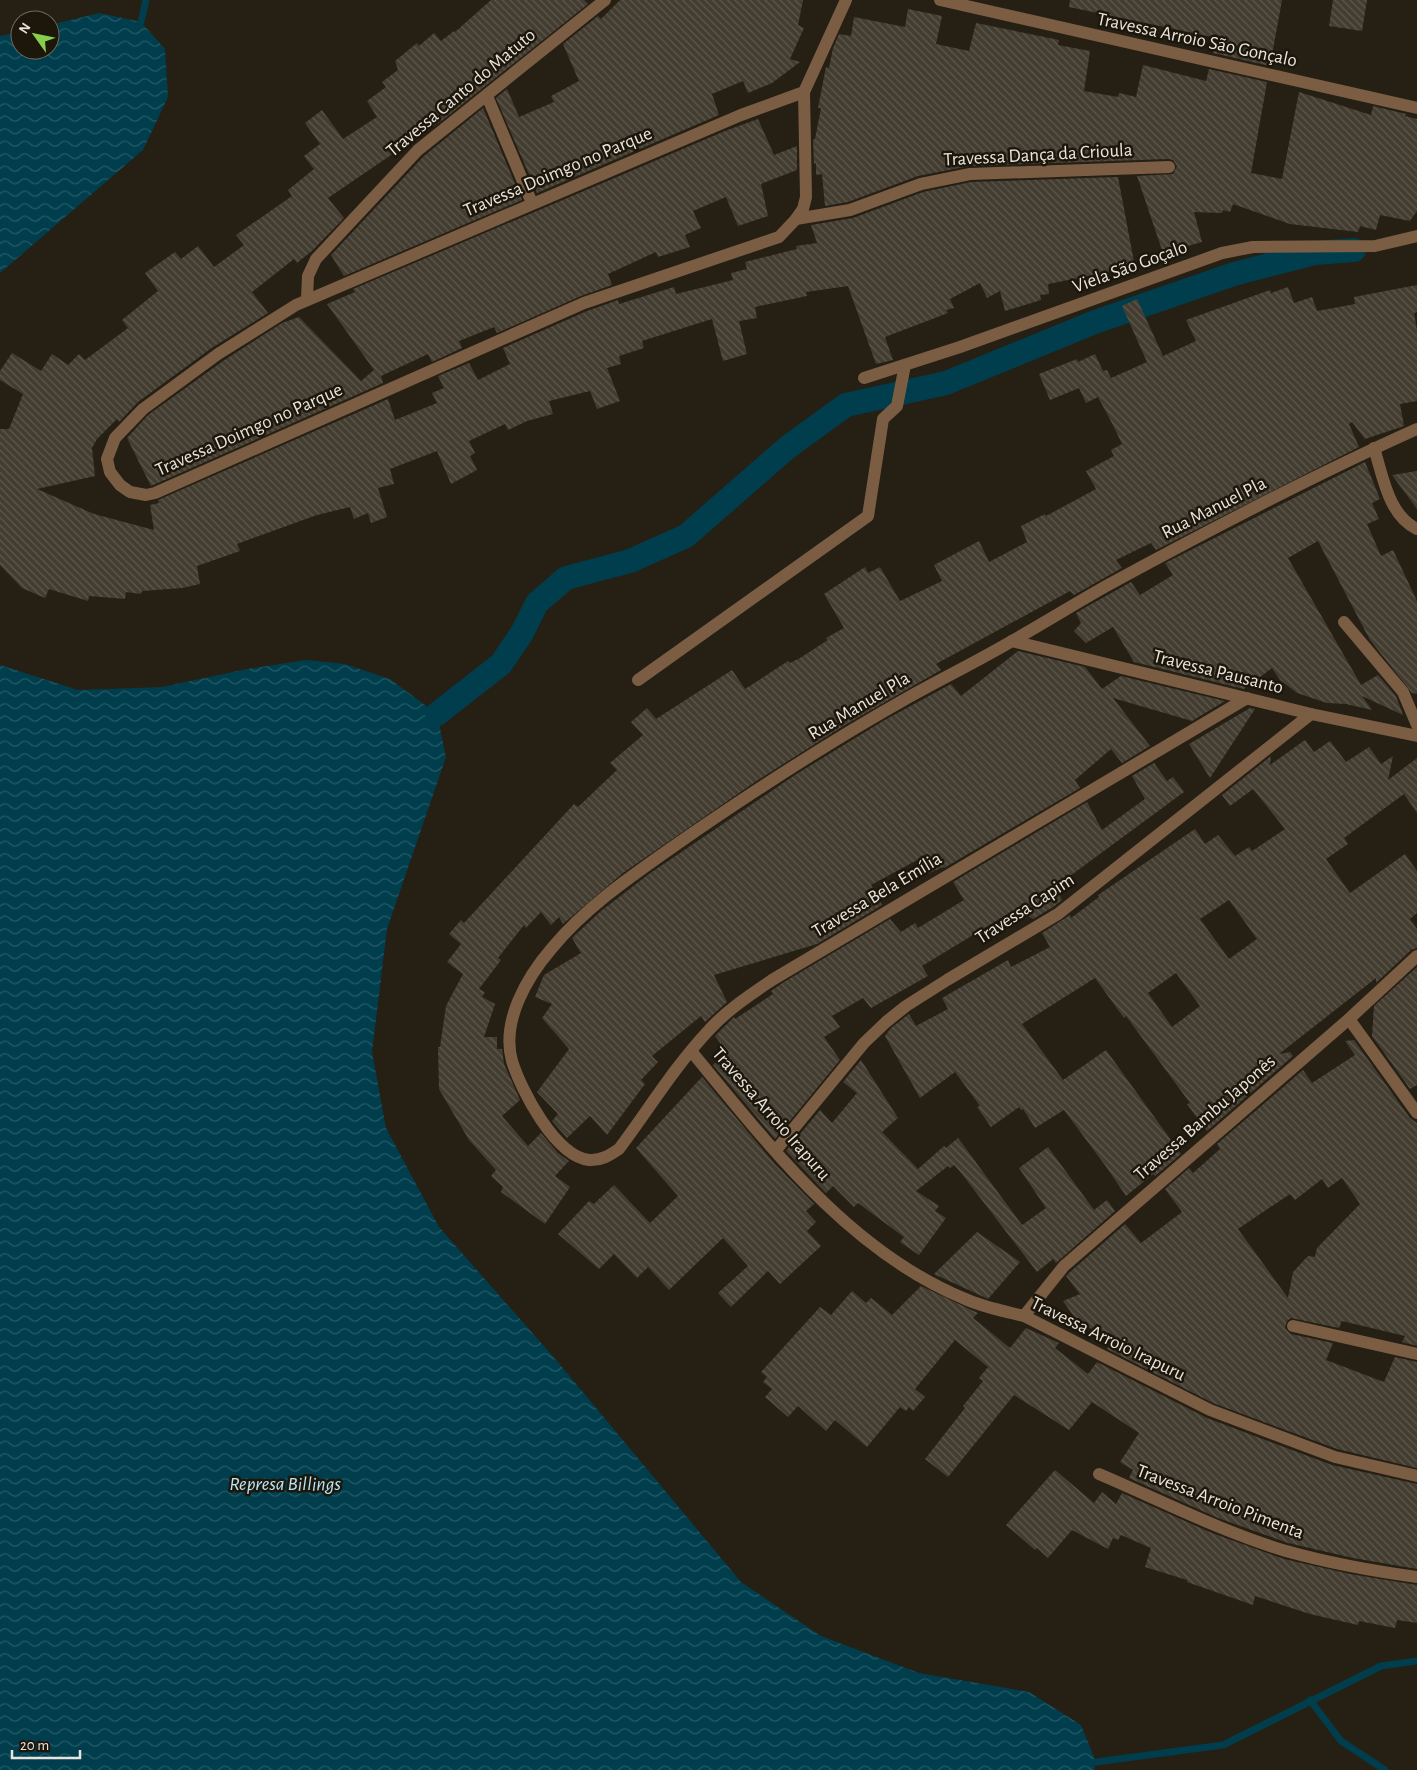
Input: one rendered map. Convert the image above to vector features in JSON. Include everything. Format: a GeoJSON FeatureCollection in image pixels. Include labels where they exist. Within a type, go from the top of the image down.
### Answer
{"type":"FeatureCollection","features":[{"type":"Feature","properties":{"kind":"street","name":"Travessa Canto do Matuto"},"geometry":{"type":"LineString","coordinates":[[307,298],[308,276],[323,248],[418,150],[604,0]]}},
{"type":"Feature","properties":{"kind":"street"},"geometry":{"type":"LineString","coordinates":[[796,219],[803,209],[807,184],[804,92],[846,0]]}},
{"type":"Feature","properties":{"kind":"street","name":"Travessa Arroio São Gonçalo"},"geometry":{"type":"LineString","coordinates":[[940,0],[1417,108]]}},
{"type":"Feature","properties":{"kind":"street","name":"Travessa Doimgo no Parque"},"geometry":{"type":"LineString","coordinates":[[796,219],[779,237],[584,303],[343,408],[155,493],[146,495],[130,492],[120,485],[110,472],[108,459],[111,446],[125,426],[143,409],[218,354],[307,298],[750,111],[804,92]]}},
{"type":"Feature","properties":{"kind":"street"},"geometry":{"type":"LineString","coordinates":[[487,96],[532,204]]}},
{"type":"Feature","properties":{"kind":"street","name":"Travessa Dança da Crioula"},"geometry":{"type":"LineString","coordinates":[[796,219],[850,210],[921,184],[970,174],[1169,167]]}},
{"type":"Feature","properties":{"kind":"street","name":"Viela São Goçalo"},"geometry":{"type":"LineString","coordinates":[[864,378],[904,368],[1222,254],[1253,247],[1375,246],[1417,236]]}},
{"type":"Feature","properties":{"kind":"street"},"geometry":{"type":"LineString","coordinates":[[638,680],[868,516],[883,419],[896,406],[904,368]]}},
{"type":"Feature","properties":{"kind":"street","name":"Rua Manuel Pla"},"geometry":{"type":"LineString","coordinates":[[568,1149],[539,1117],[518,1083],[509,1050],[510,1031],[524,988],[551,949],[579,920],[616,887],[701,827],[834,741],[1166,554],[1374,448],[1417,429]]}},
{"type":"Feature","properties":{"kind":"street"},"geometry":{"type":"LineString","coordinates":[[1374,448],[1392,503],[1401,518],[1417,529]]}},
{"type":"Feature","properties":{"kind":"street"},"geometry":{"type":"LineString","coordinates":[[1344,622],[1403,692],[1417,725]]}},
{"type":"Feature","properties":{"kind":"street","name":"Travessa Pausanto"},"geometry":{"type":"LineString","coordinates":[[1012,641],[1311,714],[1417,736]]}},
{"type":"Feature","properties":{"kind":"street","name":"Travessa Bela Emília"},"geometry":{"type":"LineString","coordinates":[[568,1149],[579,1157],[599,1160],[608,1157],[619,1149],[690,1051],[710,1028],[733,1008],[772,980],[1247,698]]}},
{"type":"Feature","properties":{"kind":"street","name":"Travessa Capim"},"geometry":{"type":"LineString","coordinates":[[776,1150],[864,1043],[886,1022],[906,1006],[947,980],[1058,914],[1311,714]]}},
{"type":"Feature","properties":{"kind":"street","name":"Travessa Bambu Japonês"},"geometry":{"type":"LineString","coordinates":[[1024,1316],[1064,1266],[1349,1019],[1417,956]]}},
{"type":"Feature","properties":{"kind":"street"},"geometry":{"type":"LineString","coordinates":[[1349,1019],[1417,1113]]}},
{"type":"Feature","properties":{"kind":"street","name":"Travessa Arroio Irapuru"},"geometry":{"type":"LineString","coordinates":[[690,1051],[776,1150],[835,1214],[896,1261],[963,1298],[992,1309],[1024,1316],[1210,1410],[1335,1457],[1417,1476]]}},
{"type":"Feature","properties":{"kind":"street"},"geometry":{"type":"LineString","coordinates":[[1294,1326],[1417,1354]]}},
{"type":"Feature","properties":{"kind":"street","name":"Travessa Arroio Pimenta"},"geometry":{"type":"LineString","coordinates":[[1099,1474],[1285,1551],[1380,1572],[1417,1577]]}},
{"type":"Feature","properties":{"kind":"water"},"geometry":{"type":"Polygon","coordinates":[[[99,13],[141,22],[165,49],[168,97],[143,150],[0,273],[0,36],[10,34],[10,60],[60,60],[60,23],[99,13]]]}},
{"type":"Feature","properties":{"kind":"water","name":"Represa Billings"},"geometry":{"type":"Polygon","coordinates":[[[306,660],[345,664],[390,679],[437,714],[446,757],[387,929],[372,1052],[386,1128],[439,1227],[557,1361],[741,1582],[821,1636],[919,1673],[1029,1692],[1081,1725],[1096,1762],[1094,1770],[0,1770],[0,665],[78,690],[162,687],[247,669],[306,660]]]}},
{"type":"Feature","properties":{"kind":"building"},"geometry":{"type":"Polygon","coordinates":[[[491,0],[584,0],[588,4],[444,119],[328,198],[344,218],[313,250],[297,263],[294,259],[252,292],[268,313],[213,347],[138,402],[119,422],[117,419],[97,439],[92,448],[95,476],[37,489],[94,514],[154,530],[150,505],[159,503],[158,500],[388,399],[395,420],[437,403],[432,393],[444,388],[438,376],[469,363],[478,380],[510,364],[503,348],[587,311],[618,300],[619,304],[674,287],[676,294],[733,280],[731,273],[747,269],[745,262],[797,249],[796,246],[817,243],[811,225],[853,218],[923,192],[971,182],[1118,177],[1135,267],[1048,284],[1049,294],[1040,295],[1041,300],[1005,311],[1000,291],[987,298],[980,283],[950,299],[954,308],[946,310],[948,313],[885,337],[893,360],[876,364],[848,286],[806,292],[807,296],[755,307],[757,318],[739,321],[747,354],[723,361],[712,319],[642,341],[644,348],[619,356],[621,364],[607,368],[620,401],[597,409],[590,391],[549,401],[553,414],[527,421],[508,430],[505,424],[469,441],[475,453],[470,456],[477,470],[451,484],[437,451],[390,469],[394,484],[378,488],[387,517],[371,523],[368,513],[354,519],[350,507],[317,515],[237,544],[240,551],[197,566],[200,584],[182,588],[142,591],[141,594],[126,592],[125,599],[89,596],[88,601],[49,589],[45,598],[22,588],[0,565],[0,429],[9,429],[23,394],[0,380],[0,371],[12,353],[41,371],[52,354],[68,365],[79,354],[85,360],[128,328],[122,320],[158,291],[145,273],[175,252],[181,259],[198,246],[214,267],[244,245],[236,235],[292,196],[288,190],[314,169],[304,156],[320,144],[305,123],[322,110],[343,139],[377,117],[367,101],[386,87],[382,82],[398,70],[395,61],[417,43],[419,46],[434,33],[441,41],[455,32],[491,0]]]}},
{"type":"Feature","properties":{"kind":"building"},"geometry":{"type":"Polygon","coordinates":[[[620,0],[803,0],[798,25],[804,28],[790,59],[800,62],[772,83],[748,93],[743,81],[712,94],[719,115],[537,193],[496,98],[507,89],[519,117],[554,102],[551,96],[579,81],[563,44],[598,16],[601,19],[620,0]]]}},
{"type":"Feature","properties":{"kind":"building"},"geometry":{"type":"Polygon","coordinates":[[[1070,0],[1282,0],[1270,66],[1213,53],[1217,38],[1069,7],[1070,0]]]}},
{"type":"Feature","properties":{"kind":"building"},"geometry":{"type":"Polygon","coordinates":[[[1333,0],[1367,0],[1362,31],[1329,26],[1333,0]]]}},
{"type":"Feature","properties":{"kind":"building"},"geometry":{"type":"Polygon","coordinates":[[[908,9],[942,16],[936,44],[969,51],[976,23],[1059,40],[1058,45],[1090,51],[1084,91],[1118,97],[1119,93],[1136,97],[1143,65],[1206,81],[1209,69],[1267,82],[1251,173],[1282,179],[1299,92],[1371,115],[1373,106],[1406,114],[1405,116],[1417,119],[1417,211],[1410,221],[1380,215],[1376,230],[1360,226],[1358,232],[1290,224],[1233,204],[1230,212],[1223,210],[1222,213],[1194,212],[1202,242],[1163,253],[1137,176],[1173,174],[1177,166],[1173,160],[1169,159],[969,166],[918,176],[848,202],[825,206],[822,174],[816,175],[816,163],[814,164],[813,140],[815,139],[821,108],[818,108],[826,67],[829,68],[833,48],[839,34],[851,36],[854,17],[905,27],[908,9]]]}},
{"type":"Feature","properties":{"kind":"building"},"geometry":{"type":"Polygon","coordinates":[[[483,108],[522,200],[344,276],[331,255],[424,156],[483,108]]]}},
{"type":"Feature","properties":{"kind":"building"},"geometry":{"type":"Polygon","coordinates":[[[758,119],[774,155],[797,146],[797,170],[761,184],[768,216],[738,226],[726,197],[693,211],[701,228],[685,235],[690,247],[658,257],[656,252],[608,274],[612,285],[581,296],[497,333],[494,327],[459,341],[462,348],[432,362],[428,354],[381,376],[383,383],[151,486],[127,438],[148,415],[223,361],[282,323],[299,317],[361,381],[374,370],[327,304],[355,292],[353,289],[725,131],[758,119]]]}},
{"type":"Feature","properties":{"kind":"building"},"geometry":{"type":"Polygon","coordinates":[[[1417,285],[1417,312],[1414,313],[1417,330],[1417,401],[1400,404],[1404,426],[1365,439],[1352,422],[1349,424],[1359,447],[1156,550],[1151,543],[1116,560],[1122,568],[1074,595],[1070,591],[936,664],[941,670],[845,725],[758,780],[623,873],[563,924],[559,917],[551,925],[541,912],[526,928],[524,925],[498,958],[501,960],[479,989],[485,992],[482,997],[495,1004],[484,1037],[497,1037],[497,1049],[502,1049],[504,1064],[520,1100],[502,1116],[528,1146],[541,1133],[558,1153],[569,1161],[555,1176],[570,1187],[545,1224],[501,1192],[503,1187],[491,1176],[496,1170],[469,1140],[439,1089],[438,1047],[440,1047],[446,1006],[463,974],[447,962],[461,944],[449,934],[461,920],[464,923],[574,804],[578,807],[617,770],[610,763],[643,735],[631,722],[647,708],[656,719],[732,670],[745,689],[788,661],[790,663],[800,658],[828,640],[826,638],[844,628],[824,594],[865,567],[868,573],[880,567],[900,601],[942,581],[934,565],[979,541],[989,562],[1027,542],[1021,526],[1045,514],[1046,516],[1096,489],[1086,471],[1114,456],[1111,450],[1122,444],[1113,425],[1098,397],[1086,403],[1079,388],[1050,400],[1039,374],[1077,359],[1078,362],[1095,354],[1103,371],[1107,370],[1111,378],[1147,362],[1122,306],[1137,299],[1163,356],[1196,341],[1186,320],[1270,290],[1271,293],[1288,287],[1294,303],[1312,297],[1317,311],[1355,304],[1354,297],[1417,285]]]}},
{"type":"Feature","properties":{"kind":"building"},"geometry":{"type":"Polygon","coordinates":[[[1365,462],[1380,499],[1372,503],[1379,519],[1367,524],[1381,556],[1393,550],[1417,601],[1417,694],[1412,693],[1370,640],[1318,541],[1288,558],[1361,685],[1378,675],[1396,696],[1403,715],[1362,696],[1372,710],[1346,704],[1327,703],[1297,693],[1280,680],[1272,668],[1244,689],[1134,662],[1113,627],[1086,643],[1074,631],[1081,623],[1076,613],[1088,606],[1131,582],[1140,595],[1173,575],[1165,563],[1365,462]]]}},
{"type":"Feature","properties":{"kind":"building"},"geometry":{"type":"Polygon","coordinates":[[[1417,471],[1417,509],[1392,475],[1417,471]]]}},
{"type":"Feature","properties":{"kind":"building"},"geometry":{"type":"Polygon","coordinates":[[[1018,651],[1085,667],[1102,689],[1121,676],[1225,701],[1192,721],[1113,698],[1150,746],[1122,763],[1111,749],[1075,780],[1080,788],[944,868],[927,874],[919,859],[871,885],[882,905],[817,944],[714,975],[727,1002],[705,1022],[701,1016],[652,1056],[658,1062],[641,1080],[645,1084],[607,1135],[590,1116],[567,1138],[552,1121],[558,1114],[537,1092],[569,1049],[542,1018],[552,1004],[535,997],[544,975],[581,953],[572,938],[601,911],[649,874],[795,775],[883,721],[951,684],[961,696],[1018,651]]]}},
{"type":"Feature","properties":{"kind":"building"},"geometry":{"type":"Polygon","coordinates":[[[1250,708],[1255,709],[1210,778],[1189,744],[1250,708]]]}},
{"type":"Feature","properties":{"kind":"building"},"geometry":{"type":"Polygon","coordinates":[[[1305,740],[1314,752],[1330,741],[1346,762],[1369,747],[1381,764],[1393,756],[1388,780],[1417,758],[1417,813],[1404,794],[1344,838],[1348,844],[1326,859],[1350,893],[1405,854],[1417,871],[1417,913],[1410,919],[1417,929],[1417,948],[1411,950],[1376,983],[1376,978],[1279,1054],[1290,1052],[1293,1056],[1207,1131],[1187,1104],[1190,1103],[1126,1016],[1124,1018],[1095,978],[1022,1024],[1063,1080],[1106,1050],[1181,1154],[1155,1176],[1153,1174],[1126,1196],[1064,1110],[1035,1128],[1023,1109],[1021,1110],[1019,1107],[991,1127],[977,1107],[980,1106],[955,1072],[920,1098],[885,1036],[891,1028],[909,1014],[916,1026],[948,1009],[942,998],[1008,960],[1011,967],[1050,947],[1042,933],[1070,915],[1071,918],[1099,897],[1098,895],[1195,829],[1205,844],[1218,835],[1235,856],[1249,847],[1252,851],[1285,829],[1253,789],[1230,806],[1222,795],[1271,756],[1270,765],[1305,740]],[[1229,900],[1200,919],[1229,959],[1257,939],[1229,900]],[[1176,973],[1148,993],[1172,1027],[1200,1006],[1176,973]]]}},
{"type":"Feature","properties":{"kind":"building"},"geometry":{"type":"Polygon","coordinates":[[[1154,763],[1167,781],[1173,777],[1184,792],[1070,876],[1054,884],[1062,900],[1033,919],[1027,915],[1015,921],[1011,912],[922,966],[928,976],[871,1008],[863,998],[832,1016],[840,1027],[824,1037],[840,1060],[775,1139],[713,1065],[726,1051],[715,1036],[734,1017],[735,1019],[773,994],[771,991],[784,982],[890,919],[901,932],[915,923],[918,928],[964,900],[953,882],[1087,802],[1102,830],[1145,799],[1132,776],[1154,763]]]}},
{"type":"Feature","properties":{"kind":"building"},"geometry":{"type":"Polygon","coordinates":[[[1417,967],[1417,1085],[1410,1089],[1372,1036],[1374,1006],[1417,967]]]}},
{"type":"Feature","properties":{"kind":"building"},"geometry":{"type":"Polygon","coordinates":[[[1354,1040],[1410,1118],[1417,1123],[1417,1346],[1402,1342],[1405,1336],[1342,1321],[1339,1328],[1291,1318],[1287,1321],[1285,1328],[1291,1334],[1333,1343],[1326,1360],[1384,1382],[1395,1357],[1417,1362],[1417,1468],[1337,1449],[1213,1403],[1107,1349],[1113,1341],[1077,1321],[1063,1301],[1080,1294],[1066,1276],[1125,1224],[1141,1243],[1182,1212],[1165,1189],[1189,1168],[1193,1173],[1220,1149],[1217,1144],[1303,1070],[1312,1083],[1355,1055],[1345,1041],[1354,1040]],[[1342,1178],[1328,1188],[1322,1179],[1295,1200],[1290,1194],[1238,1229],[1288,1298],[1293,1272],[1308,1256],[1315,1257],[1317,1248],[1360,1204],[1342,1178]]]}},
{"type":"Feature","properties":{"kind":"building"},"geometry":{"type":"Polygon","coordinates":[[[861,1060],[898,1118],[882,1132],[918,1169],[944,1146],[946,1148],[958,1138],[1022,1225],[1046,1208],[1019,1168],[1048,1147],[1094,1210],[1107,1200],[1115,1211],[1056,1263],[1053,1259],[1037,1272],[962,1174],[954,1165],[950,1168],[948,1166],[916,1191],[939,1206],[935,1211],[946,1218],[919,1255],[900,1242],[904,1237],[858,1203],[854,1207],[833,1186],[826,1193],[786,1151],[820,1110],[832,1123],[857,1093],[843,1082],[861,1060]]]}},
{"type":"Feature","properties":{"kind":"building"},"geometry":{"type":"Polygon","coordinates":[[[702,1077],[774,1163],[814,1204],[806,1211],[816,1222],[807,1231],[821,1246],[780,1284],[768,1271],[731,1307],[718,1293],[748,1266],[723,1238],[669,1290],[648,1267],[637,1278],[614,1254],[599,1269],[558,1234],[589,1201],[594,1204],[614,1185],[650,1223],[678,1196],[636,1148],[702,1077]]]}},
{"type":"Feature","properties":{"kind":"building"},"geometry":{"type":"Polygon","coordinates":[[[977,1232],[1020,1262],[988,1299],[934,1274],[977,1232]]]}},
{"type":"Feature","properties":{"kind":"building"},"geometry":{"type":"Polygon","coordinates":[[[921,1286],[978,1313],[973,1318],[1010,1348],[1026,1328],[1059,1343],[1055,1348],[1088,1374],[1097,1362],[1207,1418],[1332,1465],[1417,1484],[1417,1569],[1353,1558],[1288,1543],[1218,1518],[1129,1478],[1133,1470],[1120,1462],[1139,1433],[1092,1402],[1069,1430],[1014,1395],[948,1477],[925,1459],[965,1408],[963,1406],[983,1381],[979,1378],[988,1367],[955,1340],[915,1389],[925,1397],[913,1411],[909,1407],[906,1411],[900,1407],[867,1447],[835,1420],[826,1431],[798,1406],[788,1417],[765,1397],[772,1389],[763,1382],[767,1377],[761,1372],[820,1307],[831,1315],[852,1291],[866,1303],[871,1298],[892,1315],[921,1286]]]}},
{"type":"Feature","properties":{"kind":"building"},"geometry":{"type":"Polygon","coordinates":[[[1055,1470],[1094,1503],[1102,1492],[1116,1504],[1122,1493],[1212,1533],[1284,1559],[1350,1574],[1417,1585],[1417,1623],[1397,1620],[1395,1628],[1359,1621],[1358,1625],[1310,1614],[1255,1596],[1253,1605],[1187,1582],[1187,1580],[1145,1567],[1151,1548],[1121,1535],[1118,1540],[1113,1538],[1108,1549],[1072,1530],[1048,1558],[1037,1548],[1035,1550],[1006,1525],[1055,1470]]]}},
{"type":"Feature","properties":{"kind":"waterway"},"geometry":{"type":"LineString","coordinates":[[141,22],[146,0]]}},
{"type":"Feature","properties":{"kind":"waterway"},"geometry":{"type":"LineString","coordinates":[[437,714],[501,664],[522,633],[537,603],[566,578],[630,561],[686,536],[788,447],[846,405],[946,383],[1095,322],[1234,274],[1315,253],[1354,250]]}},
{"type":"Feature","properties":{"kind":"waterway"},"geometry":{"type":"LineString","coordinates":[[1096,1762],[1223,1745],[1381,1666],[1417,1661]]}},
{"type":"Feature","properties":{"kind":"waterway"},"geometry":{"type":"LineString","coordinates":[[1310,1700],[1341,1741],[1385,1770]]}}]}
